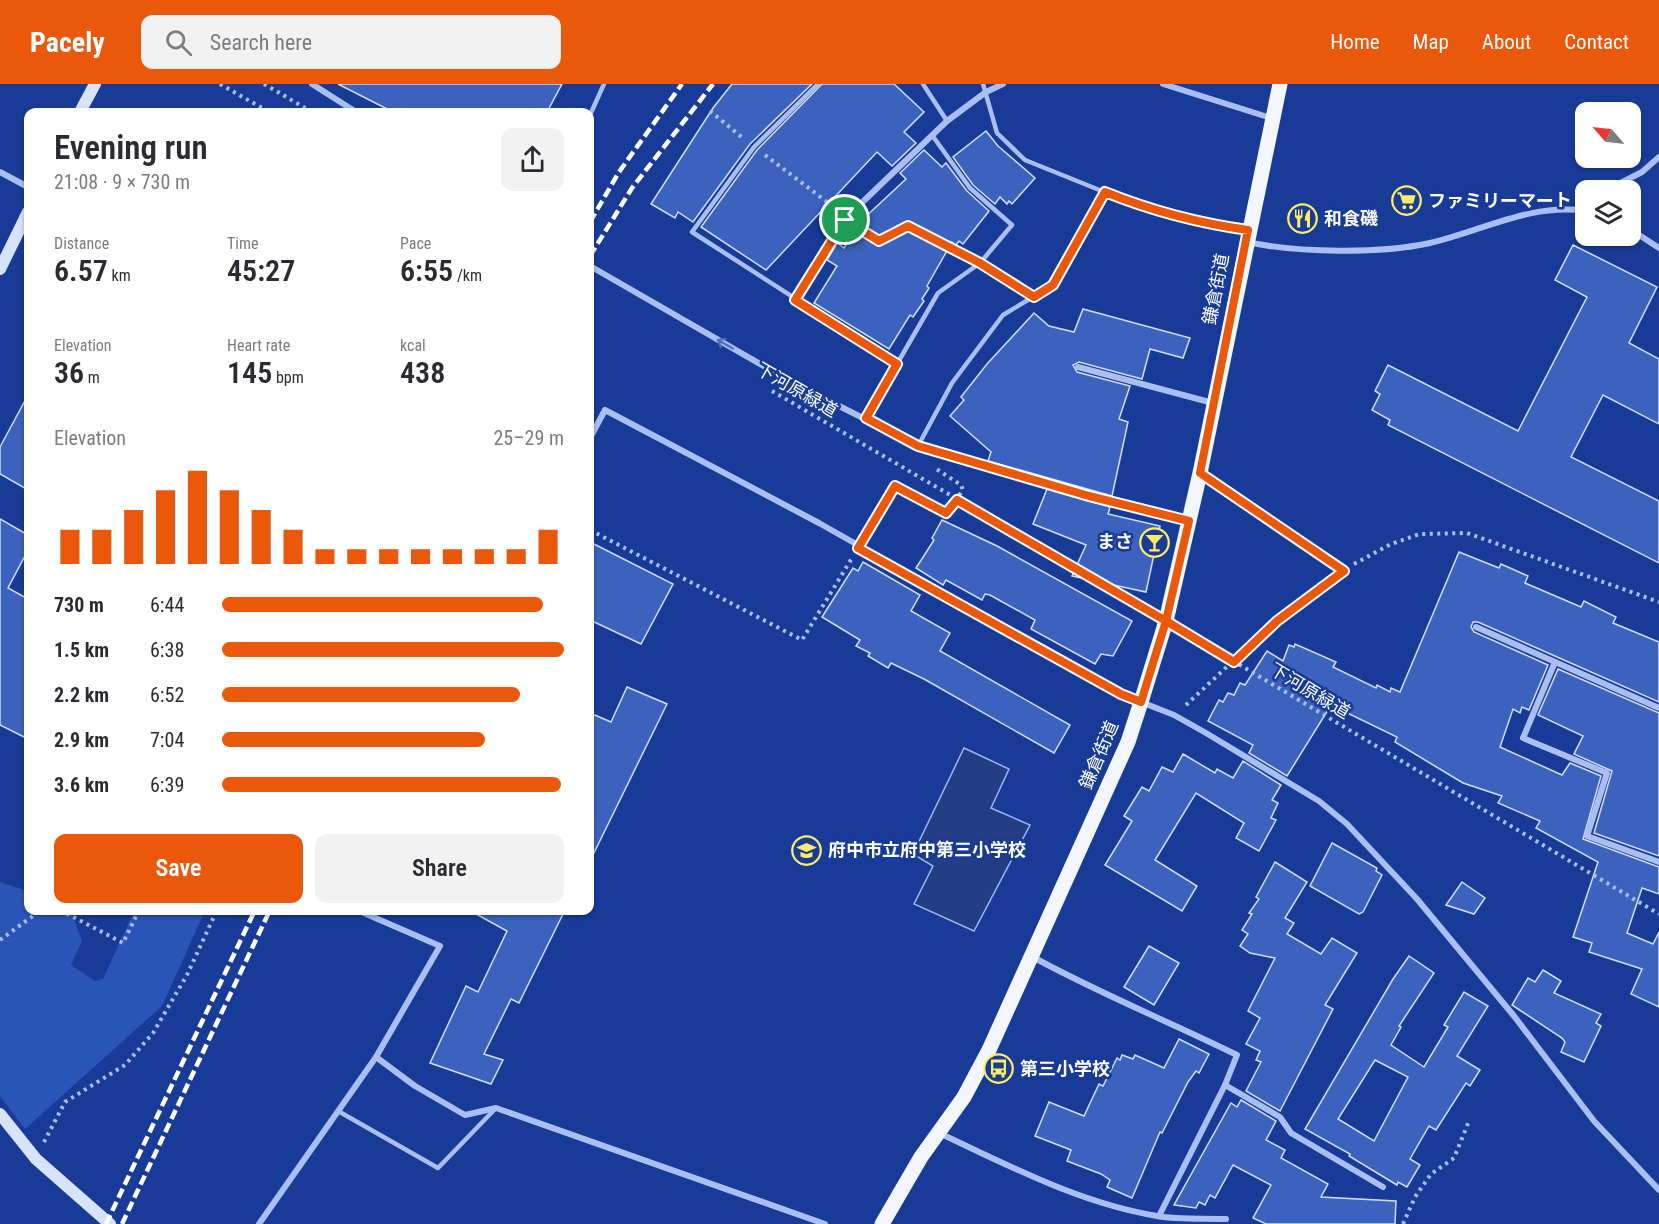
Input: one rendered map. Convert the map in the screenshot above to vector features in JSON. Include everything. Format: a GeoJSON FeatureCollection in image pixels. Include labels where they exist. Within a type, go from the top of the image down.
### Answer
{"type":"FeatureCollection","features":[{"type":"Feature","properties":{"kind":"main road","name":"鎌倉街道"},"geometry":{"type":"LineString","coordinates":[[882,1224],[938,1133],[964,1097],[984,1059],[1128,742],[1166,621],[1200,473],[1280,84]]}},
{"type":"Feature","properties":{"kind":"street"},"geometry":{"type":"LineString","coordinates":[[82,108],[95,84]]}},
{"type":"Feature","properties":{"kind":"street"},"geometry":{"type":"LineString","coordinates":[[312,84],[323,87],[351,108]]}},
{"type":"Feature","properties":{"kind":"street"},"geometry":{"type":"LineString","coordinates":[[795,300],[846,219],[947,121],[986,92],[1003,84]]}},
{"type":"Feature","properties":{"kind":"street"},"geometry":{"type":"LineString","coordinates":[[1163,84],[1272,118]]}},
{"type":"Feature","properties":{"kind":"street"},"geometry":{"type":"LineString","coordinates":[[1626,180],[1642,172],[1659,157]]}},
{"type":"Feature","properties":{"kind":"street"},"geometry":{"type":"LineString","coordinates":[[0,172],[24,185]]}},
{"type":"Feature","properties":{"kind":"street"},"geometry":{"type":"LineString","coordinates":[[1247,236],[1275,248],[1384,249],[1429,243],[1539,210],[1575,211]]}},
{"type":"Feature","properties":{"kind":"street"},"geometry":{"type":"LineString","coordinates":[[0,269],[24,220]]}},
{"type":"Feature","properties":{"kind":"street"},"geometry":{"type":"LineString","coordinates":[[1641,236],[1659,248]]}},
{"type":"Feature","properties":{"kind":"street"},"geometry":{"type":"LineString","coordinates":[[594,268],[788,380],[918,446],[1066,490],[1189,521]]}},
{"type":"Feature","properties":{"kind":"street"},"geometry":{"type":"LineString","coordinates":[[1078,367],[1213,403]]}},
{"type":"Feature","properties":{"kind":"street"},"geometry":{"type":"LineString","coordinates":[[594,431],[605,410],[819,524],[1121,694],[1174,715],[1319,801],[1347,824],[1417,899],[1499,998],[1594,1121],[1659,1190]]}},
{"type":"Feature","properties":{"kind":"street"},"geometry":{"type":"LineString","coordinates":[[1476,627],[1659,708]]}},
{"type":"Feature","properties":{"kind":"street"},"geometry":{"type":"LineString","coordinates":[[1555,662],[1523,738],[1607,773],[1587,836],[1659,862]]}},
{"type":"Feature","properties":{"kind":"street"},"geometry":{"type":"LineString","coordinates":[[259,1224],[376,1057],[441,946],[369,915]]}},
{"type":"Feature","properties":{"kind":"street"},"geometry":{"type":"LineString","coordinates":[[1030,955],[1085,986],[1172,1023],[1237,1055],[1225,1085],[1159,1216]]}},
{"type":"Feature","properties":{"kind":"street"},"geometry":{"type":"LineString","coordinates":[[376,1057],[415,1086],[465,1115],[496,1108],[825,1224]]}},
{"type":"Feature","properties":{"kind":"street"},"geometry":{"type":"LineString","coordinates":[[1225,1085],[1280,1117],[1291,1133],[1383,1187]]}},
{"type":"Feature","properties":{"kind":"street"},"geometry":{"type":"LineString","coordinates":[[0,1114],[36,1159],[110,1224]]}},
{"type":"Feature","properties":{"kind":"street"},"geometry":{"type":"LineString","coordinates":[[938,1133],[1046,1183],[1097,1202],[1159,1216],[1226,1219]]}},
{"type":"Feature","properties":{"kind":"lane"},"geometry":{"type":"LineString","coordinates":[[593,108],[604,84]]}},
{"type":"Feature","properties":{"kind":"lane"},"geometry":{"type":"LineString","coordinates":[[818,84],[754,147],[692,232],[897,364]]}},
{"type":"Feature","properties":{"kind":"lane"},"geometry":{"type":"LineString","coordinates":[[922,84],[947,121]]}},
{"type":"Feature","properties":{"kind":"lane"},"geometry":{"type":"LineString","coordinates":[[983,84],[997,133],[1025,160],[1149,210],[1247,236]]}},
{"type":"Feature","properties":{"kind":"lane"},"geometry":{"type":"LineString","coordinates":[[866,418],[938,293],[980,263],[1012,225],[970,188],[932,135]]}},
{"type":"Feature","properties":{"kind":"lane"},"geometry":{"type":"LineString","coordinates":[[918,446],[952,383],[1003,315],[1053,285],[1105,192]]}},
{"type":"Feature","properties":{"kind":"lane"},"geometry":{"type":"LineString","coordinates":[[1200,473],[1344,571]]}},
{"type":"Feature","properties":{"kind":"lane"},"geometry":{"type":"LineString","coordinates":[[338,1111],[438,1168],[496,1108]]}},
{"type":"Feature","properties":{"kind":"path"},"geometry":{"type":"LineString","coordinates":[[220,84],[262,108]]}},
{"type":"Feature","properties":{"kind":"path"},"geometry":{"type":"LineString","coordinates":[[264,84],[305,108]]}},
{"type":"Feature","properties":{"kind":"path"},"geometry":{"type":"LineString","coordinates":[[710,111],[846,219],[879,241],[908,226],[980,263],[1034,297]]}},
{"type":"Feature","properties":{"kind":"path","name":"下河原緑道"},"geometry":{"type":"LineString","coordinates":[[770,390],[1166,621],[1659,914]]}},
{"type":"Feature","properties":{"kind":"path"},"geometry":{"type":"LineString","coordinates":[[594,532],[802,640],[895,486],[946,513],[957,500],[963,490],[961,485],[933,468]]}},
{"type":"Feature","properties":{"kind":"path"},"geometry":{"type":"LineString","coordinates":[[1186,705],[1277,621],[1344,571],[1368,554],[1420,534],[1467,533],[1659,602]]}},
{"type":"Feature","properties":{"kind":"path"},"geometry":{"type":"LineString","coordinates":[[0,939],[34,915]]}},
{"type":"Feature","properties":{"kind":"path"},"geometry":{"type":"LineString","coordinates":[[69,915],[123,944],[137,915]]}},
{"type":"Feature","properties":{"kind":"path"},"geometry":{"type":"LineString","coordinates":[[36,1159],[65,1102],[125,1065],[153,1033],[187,975],[215,915]]}},
{"type":"Feature","properties":{"kind":"path"},"geometry":{"type":"LineString","coordinates":[[1403,1224],[1415,1197],[1431,1174],[1454,1158],[1470,1121]]}},
{"type":"Feature","properties":{"kind":"shaded area"},"geometry":{"type":"Polygon","coordinates":[[[964,748],[1009,769],[991,808],[1030,825],[974,931],[914,904],[933,866],[913,854],[964,748]]]}},
{"type":"Feature","properties":{"kind":"shaded area"},"geometry":{"type":"Polygon","coordinates":[[[0,882],[24,890],[24,915],[72,915],[82,941],[71,965],[95,981],[103,979],[132,915],[203,915],[162,1006],[25,1129],[0,1096],[0,882]]]}},
{"type":"Feature","properties":{"kind":"building"},"geometry":{"type":"Polygon","coordinates":[[[338,84],[562,84],[549,108],[385,108],[338,84]]]}},
{"type":"Feature","properties":{"kind":"building"},"geometry":{"type":"Polygon","coordinates":[[[732,84],[812,84],[750,144],[693,222],[678,212],[675,218],[651,204],[713,108],[732,84]]]}},
{"type":"Feature","properties":{"kind":"building"},"geometry":{"type":"Polygon","coordinates":[[[822,84],[894,84],[924,112],[904,132],[916,143],[892,166],[877,152],[766,270],[701,227],[757,150],[822,84]]]}},
{"type":"Feature","properties":{"kind":"building"},"geometry":{"type":"Polygon","coordinates":[[[986,131],[998,146],[1035,178],[1012,204],[1009,201],[1007,204],[1000,197],[995,204],[973,185],[953,157],[986,131]]]}},
{"type":"Feature","properties":{"kind":"building"},"geometry":{"type":"Polygon","coordinates":[[[924,150],[942,167],[946,163],[967,191],[989,211],[963,244],[959,241],[956,245],[952,242],[927,286],[929,288],[922,299],[924,301],[913,317],[910,315],[889,349],[814,303],[837,266],[827,260],[837,243],[844,248],[861,221],[906,179],[900,173],[924,150]]]}},
{"type":"Feature","properties":{"kind":"building"},"geometry":{"type":"Polygon","coordinates":[[[1573,245],[1657,287],[1629,343],[1659,359],[1659,424],[1603,395],[1571,457],[1659,501],[1659,563],[1388,425],[1390,420],[1372,410],[1380,394],[1375,391],[1388,365],[1518,431],[1587,297],[1555,280],[1573,245]]]}},
{"type":"Feature","properties":{"kind":"building"},"geometry":{"type":"Polygon","coordinates":[[[1083,309],[1190,338],[1183,358],[1150,349],[1142,379],[1079,362],[1073,365],[1077,372],[1130,386],[1119,419],[1128,422],[1112,496],[988,461],[991,452],[950,416],[964,400],[961,397],[987,364],[1034,313],[1049,326],[1074,332],[1083,309]]]}},
{"type":"Feature","properties":{"kind":"building"},"geometry":{"type":"Polygon","coordinates":[[[24,402],[24,488],[0,474],[0,447],[24,402]]]}},
{"type":"Feature","properties":{"kind":"building"},"geometry":{"type":"Polygon","coordinates":[[[1047,489],[1110,507],[1108,514],[1160,526],[1146,592],[1072,576],[1086,545],[1033,524],[1047,489]]]}},
{"type":"Feature","properties":{"kind":"building"},"geometry":{"type":"Polygon","coordinates":[[[0,519],[24,533],[24,558],[8,588],[24,597],[24,737],[0,725],[0,519]]]}},
{"type":"Feature","properties":{"kind":"building"},"geometry":{"type":"Polygon","coordinates":[[[942,520],[997,546],[1132,621],[1113,656],[1101,654],[1095,664],[1031,629],[1035,620],[990,595],[985,594],[982,600],[946,580],[943,585],[916,568],[934,540],[932,538],[942,520]]]}},
{"type":"Feature","properties":{"kind":"building"},"geometry":{"type":"Polygon","coordinates":[[[594,544],[673,584],[641,644],[594,622],[594,544]]]}},
{"type":"Feature","properties":{"kind":"building"},"geometry":{"type":"Polygon","coordinates":[[[1459,552],[1499,568],[1501,564],[1528,576],[1525,583],[1581,607],[1584,601],[1616,617],[1613,623],[1659,642],[1659,702],[1478,622],[1473,622],[1471,627],[1474,632],[1548,665],[1529,710],[1522,707],[1520,713],[1513,709],[1500,747],[1562,775],[1570,763],[1601,776],[1583,839],[1659,867],[1659,894],[1642,888],[1627,933],[1653,944],[1659,932],[1659,1007],[1631,994],[1642,969],[1589,952],[1592,943],[1573,937],[1598,862],[1536,828],[1540,821],[1498,803],[1502,796],[1463,783],[1395,742],[1397,737],[1331,705],[1287,776],[1249,753],[1253,745],[1208,721],[1219,700],[1223,702],[1228,693],[1234,695],[1240,683],[1245,685],[1267,651],[1283,661],[1289,645],[1294,647],[1295,644],[1336,662],[1333,667],[1376,688],[1377,685],[1390,692],[1391,688],[1400,692],[1459,552]]]}},
{"type":"Feature","properties":{"kind":"building"},"geometry":{"type":"Polygon","coordinates":[[[863,562],[920,595],[911,611],[950,633],[940,651],[1070,725],[1054,753],[924,679],[891,663],[888,668],[868,656],[870,653],[856,646],[860,640],[822,617],[853,568],[858,571],[863,562]]]}},
{"type":"Feature","properties":{"kind":"building"},"geometry":{"type":"Polygon","coordinates":[[[1558,669],[1659,713],[1659,856],[1594,833],[1612,771],[1574,754],[1583,736],[1538,715],[1558,669]]]}},
{"type":"Feature","properties":{"kind":"building"},"geometry":{"type":"Polygon","coordinates":[[[627,687],[667,704],[594,853],[594,715],[611,722],[627,687]]]}},
{"type":"Feature","properties":{"kind":"building"},"geometry":{"type":"Polygon","coordinates":[[[1183,754],[1215,773],[1217,769],[1233,778],[1243,761],[1281,785],[1272,800],[1278,803],[1271,818],[1276,820],[1259,851],[1236,838],[1244,823],[1196,793],[1155,860],[1197,886],[1182,911],[1105,865],[1132,821],[1124,816],[1142,787],[1149,791],[1162,767],[1173,772],[1183,754]]]}},
{"type":"Feature","properties":{"kind":"building"},"geometry":{"type":"Polygon","coordinates":[[[1332,843],[1377,868],[1376,871],[1382,875],[1363,912],[1359,914],[1310,886],[1332,843]]]}},
{"type":"Feature","properties":{"kind":"building"},"geometry":{"type":"Polygon","coordinates":[[[1275,862],[1307,882],[1285,918],[1294,923],[1287,934],[1321,954],[1332,938],[1357,953],[1325,1005],[1333,1009],[1280,1111],[1246,1091],[1261,1062],[1256,1060],[1260,1051],[1246,1044],[1260,1018],[1248,1011],[1275,958],[1250,953],[1240,946],[1248,934],[1242,930],[1252,914],[1249,913],[1259,899],[1256,897],[1275,862]]]}},
{"type":"Feature","properties":{"kind":"building"},"geometry":{"type":"Polygon","coordinates":[[[1462,882],[1485,898],[1474,914],[1446,905],[1462,882]]]}},
{"type":"Feature","properties":{"kind":"building"},"geometry":{"type":"Polygon","coordinates":[[[478,915],[563,915],[519,1003],[511,999],[484,1054],[503,1060],[491,1084],[430,1063],[466,986],[478,992],[507,931],[478,915]]]}},
{"type":"Feature","properties":{"kind":"building"},"geometry":{"type":"Polygon","coordinates":[[[1149,946],[1179,963],[1154,1005],[1124,987],[1149,946]]]}},
{"type":"Feature","properties":{"kind":"building"},"geometry":{"type":"Polygon","coordinates":[[[1409,956],[1434,973],[1399,1026],[1401,1027],[1391,1045],[1424,1067],[1448,1027],[1444,1025],[1464,992],[1488,1006],[1457,1056],[1480,1070],[1470,1086],[1466,1083],[1436,1130],[1429,1126],[1410,1159],[1420,1165],[1407,1187],[1398,1182],[1397,1185],[1349,1156],[1350,1154],[1305,1129],[1393,979],[1409,956]],[[1375,1060],[1338,1119],[1374,1141],[1408,1077],[1375,1060]]]}},
{"type":"Feature","properties":{"kind":"building"},"geometry":{"type":"Polygon","coordinates":[[[1543,970],[1561,981],[1554,993],[1601,1014],[1596,1023],[1601,1026],[1584,1062],[1561,1052],[1565,1042],[1562,1038],[1512,1005],[1528,978],[1535,982],[1543,970]]]}},
{"type":"Feature","properties":{"kind":"building"},"geometry":{"type":"Polygon","coordinates":[[[1179,1039],[1209,1054],[1199,1073],[1196,1071],[1188,1082],[1162,1133],[1160,1132],[1132,1198],[1107,1187],[1110,1180],[1101,1174],[1067,1161],[1071,1150],[1035,1136],[1049,1102],[1084,1116],[1099,1084],[1103,1086],[1117,1058],[1120,1060],[1122,1055],[1133,1059],[1135,1055],[1164,1068],[1179,1039]]]}},
{"type":"Feature","properties":{"kind":"building"},"geometry":{"type":"Polygon","coordinates":[[[1241,1100],[1276,1121],[1266,1140],[1285,1150],[1281,1158],[1328,1184],[1321,1197],[1396,1201],[1395,1224],[1266,1224],[1253,1218],[1271,1185],[1233,1165],[1215,1198],[1210,1195],[1205,1205],[1199,1202],[1196,1208],[1174,1205],[1231,1103],[1237,1107],[1241,1100]]]}},
{"type":"Feature","properties":{"kind":"railway"},"geometry":{"type":"LineString","coordinates":[[594,215],[619,172],[682,84]]}},
{"type":"Feature","properties":{"kind":"railway"},"geometry":{"type":"LineString","coordinates":[[594,250],[632,188],[713,84]]}},
{"type":"Feature","properties":{"kind":"railway"},"geometry":{"type":"LineString","coordinates":[[106,1224],[253,915]]}},
{"type":"Feature","properties":{"kind":"railway"},"geometry":{"type":"LineString","coordinates":[[122,1224],[268,915]]}},
{"type":"Feature","properties":{"kind":"place","name":"ファミリーマート"},"geometry":{"type":"Point","coordinates":[1407,201]}},
{"type":"Feature","properties":{"kind":"place","name":"和食磯"},"geometry":{"type":"Point","coordinates":[1303,219]}},
{"type":"Feature","properties":{"kind":"place","name":"まさ"},"geometry":{"type":"Point","coordinates":[1154,542]}},
{"type":"Feature","properties":{"kind":"place","name":"府中市立府中第三小学校"},"geometry":{"type":"Point","coordinates":[807,850]}},
{"type":"Feature","properties":{"kind":"place","name":"第三小学校"},"geometry":{"type":"Point","coordinates":[999,1069]}},
{"type":"Feature","properties":{"kind":"route"},"geometry":{"type":"LineString","coordinates":[[845,220],[795,300],[897,364],[866,418],[918,446],[1089,496],[1189,521],[1166,621],[957,500],[946,513],[895,486],[858,548],[1121,694],[1141,702],[1166,621],[1234,662],[1277,621],[1344,571],[1200,473],[1248,230],[1195,222],[1149,210],[1105,192],[1053,285],[1034,297],[980,263],[908,226],[879,241],[845,220]]}}]}
